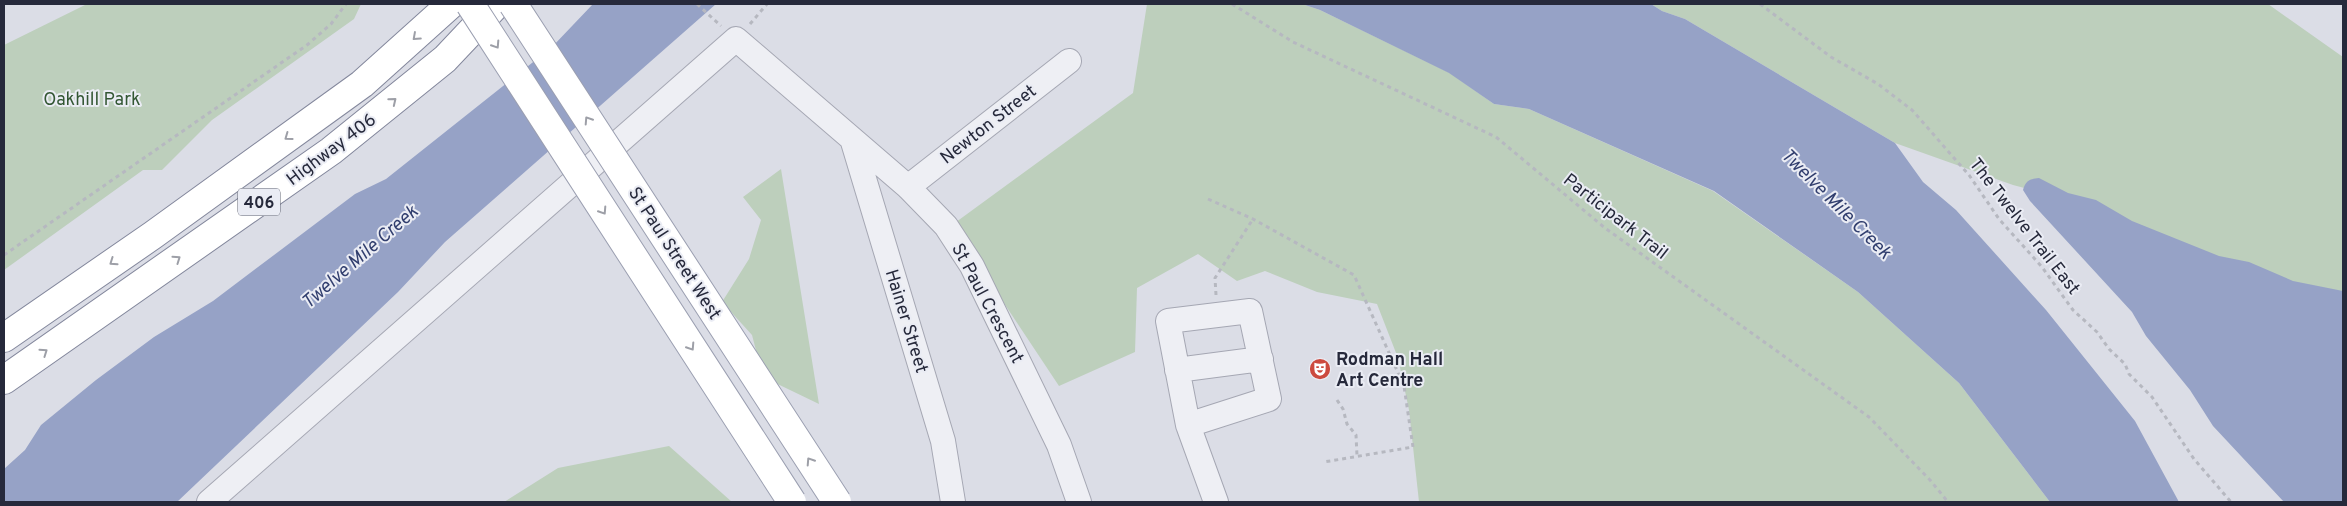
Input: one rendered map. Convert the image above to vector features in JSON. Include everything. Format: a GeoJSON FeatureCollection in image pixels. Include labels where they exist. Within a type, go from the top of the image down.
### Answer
{"type":"FeatureCollection","features":[{"type":"Feature","properties":{"kind":"main road","name":"Highway 406"},"geometry":{"type":"LineString","coordinates":[[4,338],[153,235],[362,84],[452,4]]}},
{"type":"Feature","properties":{"kind":"main road","name":"St Paul Street West"},"geometry":{"type":"LineString","coordinates":[[470,4],[792,502]]}},
{"type":"Feature","properties":{"kind":"main road","name":"Highway 406"},"geometry":{"type":"LineString","coordinates":[[4,380],[331,151],[445,59],[497,4]]}},
{"type":"Feature","properties":{"kind":"main road","name":"St Paul Street West"},"geometry":{"type":"LineString","coordinates":[[513,4],[837,502]]}},
{"type":"Feature","properties":{"kind":"street","name":"St Paul Crescent"},"geometry":{"type":"LineString","coordinates":[[736,40],[908,187],[946,226],[972,266],[1059,445],[1079,502]]}},
{"type":"Feature","properties":{"kind":"street"},"geometry":{"type":"LineString","coordinates":[[209,502],[736,40]]}},
{"type":"Feature","properties":{"kind":"street","name":"Newton Street"},"geometry":{"type":"LineString","coordinates":[[908,187],[1069,61]]}},
{"type":"Feature","properties":{"kind":"street","name":"Hainer Street"},"geometry":{"type":"LineString","coordinates":[[854,142],[944,441],[953,502]]}},
{"type":"Feature","properties":{"kind":"street"},"geometry":{"type":"LineString","coordinates":[[1188,425],[1270,399],[1250,311],[1168,321],[1188,425],[1216,502]]}},
{"type":"Feature","properties":{"kind":"street"},"geometry":{"type":"LineString","coordinates":[[1177,370],[1261,359]]}},
{"type":"Feature","properties":{"kind":"path"},"geometry":{"type":"LineString","coordinates":[[4,255],[307,45],[331,24],[346,4]]}},
{"type":"Feature","properties":{"kind":"path"},"geometry":{"type":"LineString","coordinates":[[697,4],[736,40],[767,4]]}},
{"type":"Feature","properties":{"kind":"path","name":"Participark Trail"},"geometry":{"type":"LineString","coordinates":[[1232,4],[1293,42],[1496,137],[1605,228],[1868,417],[1924,474],[1948,502]]}},
{"type":"Feature","properties":{"kind":"path","name":"The Twelve Trail East"},"geometry":{"type":"LineString","coordinates":[[1760,4],[1831,56],[1878,84],[1912,110],[1969,174],[1999,219],[2042,267],[2073,310],[2098,332],[2109,350],[2125,364],[2129,374],[2152,397],[2194,459],[2231,502]]}},
{"type":"Feature","properties":{"kind":"path"},"geometry":{"type":"LineString","coordinates":[[1208,199],[1253,219],[1354,275],[1404,386],[1413,447],[1324,462]]}},
{"type":"Feature","properties":{"kind":"path"},"geometry":{"type":"LineString","coordinates":[[1218,315],[1215,278],[1253,219]]}},
{"type":"Feature","properties":{"kind":"path"},"geometry":{"type":"LineString","coordinates":[[1338,400],[1347,424],[1356,436],[1357,456]]}},
{"type":"Feature","properties":{"kind":"green space","name":"Oakhill Park"},"geometry":{"type":"Polygon","coordinates":[[[87,4],[361,4],[354,19],[212,120],[162,170],[143,170],[4,270],[4,45],[87,4]]]}},
{"type":"Feature","properties":{"kind":"green space"},"geometry":{"type":"Polygon","coordinates":[[[1147,4],[1302,4],[1320,10],[1450,73],[1494,104],[1529,109],[1713,191],[1858,292],[1959,383],[2050,502],[1419,502],[1409,410],[1398,358],[1377,304],[1317,292],[1265,271],[1237,281],[1198,254],[1137,288],[1135,352],[1059,386],[952,225],[1133,93],[1147,4]]]}},
{"type":"Feature","properties":{"kind":"green space"},"geometry":{"type":"Polygon","coordinates":[[[1651,4],[2268,4],[2343,57],[2343,318],[2104,209],[2013,185],[1895,143],[1685,19],[1662,11],[1651,4]]]}},
{"type":"Feature","properties":{"kind":"green space"},"geometry":{"type":"Polygon","coordinates":[[[781,169],[819,404],[763,377],[752,335],[722,302],[749,259],[761,220],[743,197],[781,169]]]}},
{"type":"Feature","properties":{"kind":"green space"},"geometry":{"type":"Polygon","coordinates":[[[669,446],[732,502],[504,502],[558,468],[669,446]]]}},
{"type":"Feature","properties":{"kind":"water","name":"Twelve Mile Creek"},"geometry":{"type":"Polygon","coordinates":[[[593,4],[716,4],[445,242],[398,292],[177,502],[4,502],[4,469],[25,450],[41,425],[96,380],[154,337],[213,301],[355,194],[386,179],[552,47],[593,4]]]}},
{"type":"Feature","properties":{"kind":"water","name":"Twelve Mile Creek"},"geometry":{"type":"Polygon","coordinates":[[[1302,4],[1651,4],[1662,11],[1685,19],[1895,143],[1923,182],[1956,210],[2046,310],[2135,421],[2179,502],[2050,502],[1959,383],[1858,292],[1714,191],[1529,109],[1494,104],[1449,73],[1320,10],[1302,4]]]}},
{"type":"Feature","properties":{"kind":"water"},"geometry":{"type":"Polygon","coordinates":[[[2039,178],[2068,193],[2096,200],[2132,221],[2219,256],[2249,262],[2293,281],[2343,291],[2343,502],[2284,502],[2213,426],[2190,390],[2146,336],[2132,312],[2030,201],[2023,190],[2025,184],[2039,178]]]}},
{"type":"Feature","properties":{"kind":"place","name":"Rodman Hall Art Centre"},"geometry":{"type":"Point","coordinates":[1320,369]}}]}
